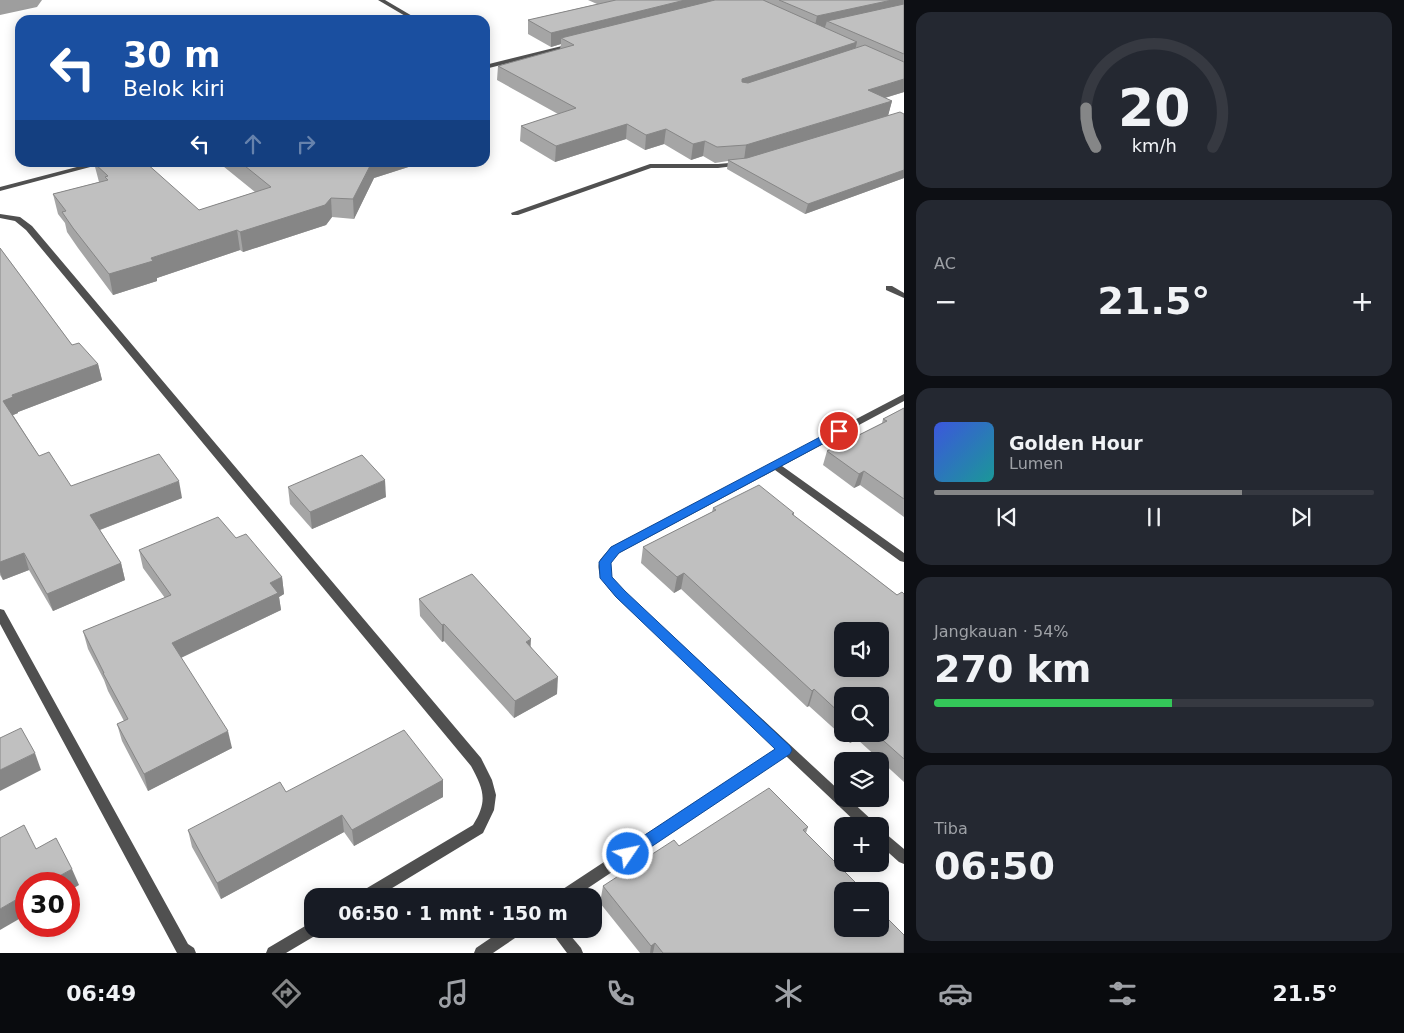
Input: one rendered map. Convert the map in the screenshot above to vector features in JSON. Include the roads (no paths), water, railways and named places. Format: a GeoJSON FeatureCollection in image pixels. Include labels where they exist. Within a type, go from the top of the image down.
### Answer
{"type":"FeatureCollection","features":[{"type":"Feature","properties":{"kind":"street"},"geometry":{"type":"LineString","coordinates":[[381,0],[407,15]]}},
{"type":"Feature","properties":{"kind":"street"},"geometry":{"type":"LineString","coordinates":[[490,66],[581,43]]}},
{"type":"Feature","properties":{"kind":"street"},"geometry":{"type":"LineString","coordinates":[[515,213],[650,166],[709,167],[744,164]]}},
{"type":"Feature","properties":{"kind":"street"},"geometry":{"type":"LineString","coordinates":[[0,189],[86,167]]}},
{"type":"Feature","properties":{"kind":"street"},"geometry":{"type":"LineString","coordinates":[[0,216],[17,219],[29,228],[476,762],[491,791],[487,815],[478,829],[380,888]]}},
{"type":"Feature","properties":{"kind":"street"},"geometry":{"type":"LineString","coordinates":[[889,288],[904,296]]}},
{"type":"Feature","properties":{"kind":"street"},"geometry":{"type":"LineString","coordinates":[[859,817],[785,750],[620,594],[606,578],[605,562],[615,550],[904,397]]}},
{"type":"Feature","properties":{"kind":"street"},"geometry":{"type":"LineString","coordinates":[[775,465],[904,558]]}},
{"type":"Feature","properties":{"kind":"street"},"geometry":{"type":"LineString","coordinates":[[0,613],[183,949],[189,953]]}},
{"type":"Feature","properties":{"kind":"street"},"geometry":{"type":"LineString","coordinates":[[576,888],[785,750]]}},
{"type":"Feature","properties":{"kind":"street"},"geometry":{"type":"LineString","coordinates":[[889,845],[904,858]]}},
{"type":"Feature","properties":{"kind":"street"},"geometry":{"type":"LineString","coordinates":[[273,953],[304,934]]}},
{"type":"Feature","properties":{"kind":"street"},"geometry":{"type":"LineString","coordinates":[[481,953],[503,938]]}},
{"type":"Feature","properties":{"kind":"street"},"geometry":{"type":"LineString","coordinates":[[564,938],[576,953]]}},
{"type":"Feature","properties":{"kind":"waterway"},"geometry":{"type":"LineString","coordinates":[[0,5],[26,0]]}}]}
